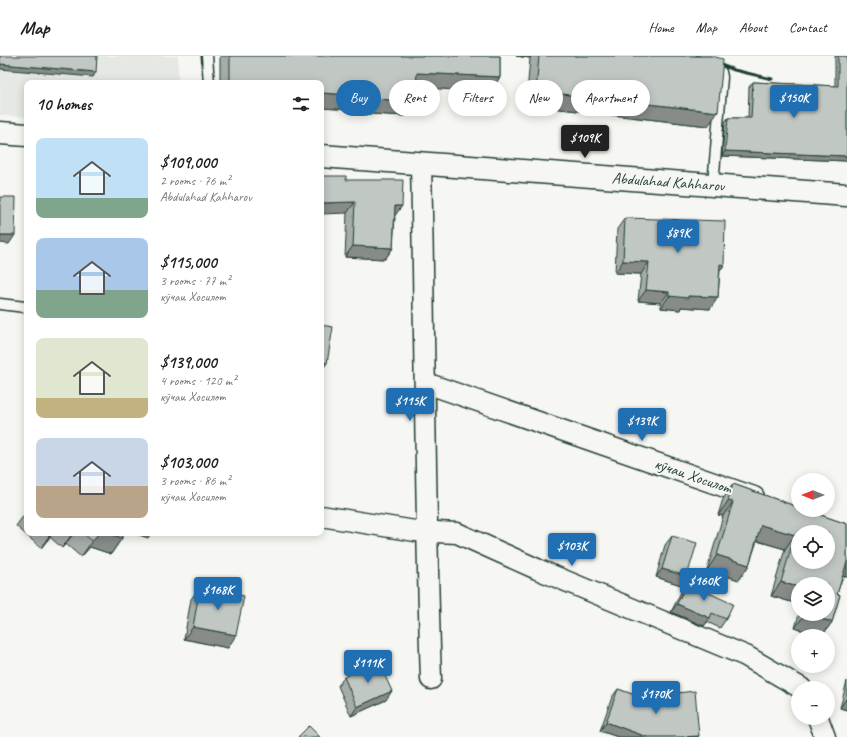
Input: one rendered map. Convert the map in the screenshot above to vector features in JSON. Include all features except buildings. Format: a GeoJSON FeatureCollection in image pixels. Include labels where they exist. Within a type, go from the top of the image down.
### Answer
{"type":"FeatureCollection","features":[{"type":"Feature","properties":{"kind":"main road"},"geometry":{"type":"LineString","coordinates":[[0,133],[24,135]]}},
{"type":"Feature","properties":{"kind":"main road","name":"Abdulahad Kahharov"},"geometry":{"type":"LineString","coordinates":[[324,156],[847,195]]}},
{"type":"Feature","properties":{"kind":"street"},"geometry":{"type":"LineString","coordinates":[[421,164],[426,383],[426,532],[431,678]]}},
{"type":"Feature","properties":{"kind":"street","name":"кӯчаи Хосилот"},"geometry":{"type":"LineString","coordinates":[[426,383],[774,504]]}},
{"type":"Feature","properties":{"kind":"street"},"geometry":{"type":"LineString","coordinates":[[324,516],[426,532],[457,533],[544,572],[746,656],[791,683]]}},
{"type":"Feature","properties":{"kind":"street"},"geometry":{"type":"LineString","coordinates":[[821,725],[825,737]]}},
{"type":"Feature","properties":{"kind":"lane"},"geometry":{"type":"LineString","coordinates":[[207,56],[208,80]]}},
{"type":"Feature","properties":{"kind":"lane"},"geometry":{"type":"LineString","coordinates":[[703,64],[716,68],[721,72],[722,77],[713,186]]}},
{"type":"Feature","properties":{"kind":"lane"},"geometry":{"type":"LineString","coordinates":[[0,304],[24,307]]}},
{"type":"Feature","properties":{"kind":"shaded area"},"geometry":{"type":"Polygon","coordinates":[[[0,56],[178,56],[178,80],[24,80],[24,117],[0,115],[0,56]]]}},
{"type":"Feature","properties":{"kind":"railway"},"geometry":{"type":"LineString","coordinates":[[697,56],[734,70],[772,79]]}}]}
